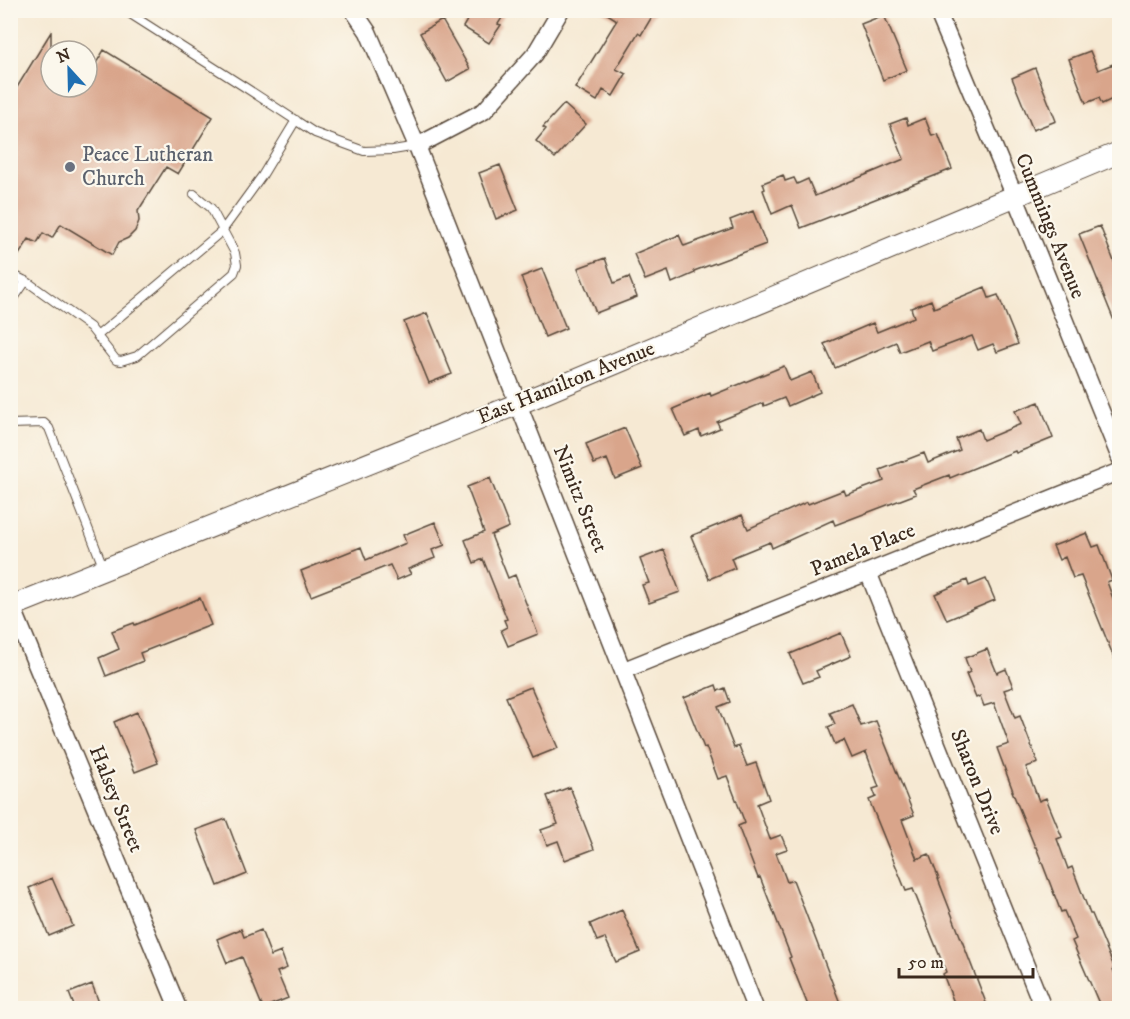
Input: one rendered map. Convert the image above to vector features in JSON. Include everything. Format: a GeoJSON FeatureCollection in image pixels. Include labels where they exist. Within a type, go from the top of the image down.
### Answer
{"type":"FeatureCollection","features":[{"type":"Feature","properties":{"kind":"street","name":"Nimitz Street"},"geometry":{"type":"LineString","coordinates":[[352,10],[368,32],[417,146],[755,1008]]}},
{"type":"Feature","properties":{"kind":"street"},"geometry":{"type":"LineString","coordinates":[[417,146],[484,111],[535,54],[561,10]]}},
{"type":"Feature","properties":{"kind":"street","name":"Cummings Avenue"},"geometry":{"type":"LineString","coordinates":[[937,10],[1015,197],[1119,458]]}},
{"type":"Feature","properties":{"kind":"street","name":"East Hamilton Avenue"},"geometry":{"type":"LineString","coordinates":[[11,607],[518,404],[1119,152]]}},
{"type":"Feature","properties":{"kind":"street","name":"Pamela Place"},"geometry":{"type":"LineString","coordinates":[[624,670],[1119,471]]}},
{"type":"Feature","properties":{"kind":"street","name":"Sharon Drive"},"geometry":{"type":"LineString","coordinates":[[868,572],[1043,1008]]}},
{"type":"Feature","properties":{"kind":"street","name":"Halsey Street"},"geometry":{"type":"LineString","coordinates":[[11,607],[178,1008]]}},
{"type":"Feature","properties":{"kind":"lane"},"geometry":{"type":"LineString","coordinates":[[124,10],[315,133],[364,151],[417,146]]}},
{"type":"Feature","properties":{"kind":"lane"},"geometry":{"type":"LineString","coordinates":[[97,336],[222,231],[262,176],[296,120]]}},
{"type":"Feature","properties":{"kind":"lane"},"geometry":{"type":"LineString","coordinates":[[10,273],[26,281],[90,327],[116,360],[121,361],[137,356],[226,281],[234,273],[237,265],[235,253],[211,208],[194,194]]}},
{"type":"Feature","properties":{"kind":"lane"},"geometry":{"type":"LineString","coordinates":[[10,304],[26,281]]}},
{"type":"Feature","properties":{"kind":"lane"},"geometry":{"type":"LineString","coordinates":[[10,424],[44,423],[49,428],[104,569]]}},
{"type":"Feature","properties":{"kind":"building"},"geometry":{"type":"Polygon","coordinates":[[[473,10],[507,10],[498,24],[501,25],[489,43],[463,27],[473,10]]]}},
{"type":"Feature","properties":{"kind":"building"},"geometry":{"type":"Polygon","coordinates":[[[601,10],[656,10],[641,35],[638,33],[616,69],[626,74],[613,96],[603,90],[597,101],[575,88],[617,20],[601,10]]]}},
{"type":"Feature","properties":{"kind":"building"},"geometry":{"type":"Polygon","coordinates":[[[884,15],[907,70],[883,80],[861,24],[884,15]]]}},
{"type":"Feature","properties":{"kind":"building"},"geometry":{"type":"Polygon","coordinates":[[[442,20],[470,69],[447,82],[420,33],[442,20]]]}},
{"type":"Feature","properties":{"kind":"building"},"geometry":{"type":"Polygon","coordinates":[[[104,50],[213,117],[178,174],[166,167],[138,211],[139,221],[135,231],[128,238],[119,242],[112,255],[61,224],[52,238],[43,233],[37,243],[29,239],[11,267],[10,85],[16,89],[39,52],[39,99],[99,99],[99,58],[104,50]]]}},
{"type":"Feature","properties":{"kind":"building"},"geometry":{"type":"Polygon","coordinates":[[[1090,51],[1098,70],[1113,64],[1119,81],[1119,96],[1102,104],[1099,98],[1086,103],[1069,59],[1090,51]]]}},
{"type":"Feature","properties":{"kind":"building"},"geometry":{"type":"Polygon","coordinates":[[[1035,68],[1056,121],[1033,130],[1012,78],[1035,68]]]}},
{"type":"Feature","properties":{"kind":"building"},"geometry":{"type":"Polygon","coordinates":[[[564,104],[586,124],[555,158],[536,141],[546,129],[543,127],[564,104]]]}},
{"type":"Feature","properties":{"kind":"building"},"geometry":{"type":"Polygon","coordinates":[[[906,118],[908,125],[925,118],[932,136],[938,134],[952,169],[801,228],[792,205],[772,214],[763,190],[765,189],[763,183],[783,175],[785,181],[794,178],[797,184],[808,179],[815,196],[904,159],[890,124],[906,118]]]}},
{"type":"Feature","properties":{"kind":"building"},"geometry":{"type":"Polygon","coordinates":[[[500,165],[518,210],[496,219],[479,173],[500,165]]]}},
{"type":"Feature","properties":{"kind":"building"},"geometry":{"type":"Polygon","coordinates":[[[753,211],[766,244],[694,271],[695,273],[672,283],[668,271],[645,280],[634,254],[679,235],[684,246],[733,228],[730,220],[753,211]]]}},
{"type":"Feature","properties":{"kind":"building"},"geometry":{"type":"Polygon","coordinates":[[[1100,226],[1119,274],[1119,333],[1079,234],[1100,226]]]}},
{"type":"Feature","properties":{"kind":"building"},"geometry":{"type":"Polygon","coordinates":[[[605,258],[614,283],[629,277],[637,297],[596,313],[578,268],[605,258]]]}},
{"type":"Feature","properties":{"kind":"building"},"geometry":{"type":"Polygon","coordinates":[[[542,269],[566,328],[545,337],[521,277],[542,269]]]}},
{"type":"Feature","properties":{"kind":"building"},"geometry":{"type":"Polygon","coordinates":[[[985,287],[989,298],[998,295],[1018,344],[997,352],[993,344],[978,350],[972,336],[932,351],[928,341],[900,352],[896,342],[835,368],[824,344],[873,323],[877,332],[914,317],[911,308],[931,300],[934,308],[985,287]]]}},
{"type":"Feature","properties":{"kind":"building"},"geometry":{"type":"Polygon","coordinates":[[[427,313],[452,374],[429,383],[404,322],[427,313]]]}},
{"type":"Feature","properties":{"kind":"building"},"geometry":{"type":"Polygon","coordinates":[[[784,366],[790,381],[812,372],[820,392],[788,406],[784,398],[764,406],[763,403],[717,422],[720,428],[701,436],[699,430],[685,436],[673,409],[784,366]]]}},
{"type":"Feature","properties":{"kind":"building"},"geometry":{"type":"Polygon","coordinates":[[[1039,402],[1053,438],[950,478],[949,475],[913,489],[916,494],[835,525],[833,520],[772,548],[770,542],[731,558],[735,568],[709,579],[691,536],[742,515],[748,529],[807,502],[808,504],[844,490],[846,495],[884,481],[880,470],[924,453],[928,463],[960,450],[956,439],[979,429],[983,440],[1021,424],[1015,411],[1039,402]]]}},
{"type":"Feature","properties":{"kind":"building"},"geometry":{"type":"Polygon","coordinates":[[[625,428],[642,468],[615,479],[607,459],[594,464],[586,444],[625,428]]]}},
{"type":"Feature","properties":{"kind":"building"},"geometry":{"type":"Polygon","coordinates":[[[490,478],[509,527],[491,535],[508,578],[515,575],[538,634],[508,646],[501,630],[507,627],[504,620],[507,619],[483,559],[474,563],[465,540],[484,532],[467,487],[490,478]]]}},
{"type":"Feature","properties":{"kind":"building"},"geometry":{"type":"Polygon","coordinates":[[[435,522],[445,545],[432,550],[435,558],[408,569],[411,574],[397,580],[390,565],[311,596],[301,571],[361,547],[366,560],[406,543],[403,535],[435,522]]]}},
{"type":"Feature","properties":{"kind":"building"},"geometry":{"type":"Polygon","coordinates":[[[1087,533],[1093,547],[1099,545],[1112,580],[1107,582],[1119,615],[1119,670],[1081,576],[1073,578],[1065,557],[1059,560],[1053,546],[1087,533]]]}},
{"type":"Feature","properties":{"kind":"building"},"geometry":{"type":"Polygon","coordinates":[[[664,550],[680,592],[649,603],[642,585],[649,583],[640,559],[664,550]]]}},
{"type":"Feature","properties":{"kind":"building"},"geometry":{"type":"Polygon","coordinates":[[[986,579],[995,600],[947,620],[935,594],[967,580],[969,586],[986,579]]]}},
{"type":"Feature","properties":{"kind":"building"},"geometry":{"type":"Polygon","coordinates":[[[200,598],[211,625],[140,653],[143,661],[106,676],[99,658],[119,649],[112,631],[134,623],[135,625],[200,598]]]}},
{"type":"Feature","properties":{"kind":"building"},"geometry":{"type":"Polygon","coordinates":[[[841,633],[851,656],[816,671],[819,677],[803,683],[790,654],[841,633]]]}},
{"type":"Feature","properties":{"kind":"building"},"geometry":{"type":"Polygon","coordinates":[[[987,649],[997,673],[1006,669],[1013,687],[1004,690],[1015,718],[1020,716],[1038,763],[1026,767],[1039,801],[1046,798],[1062,837],[1057,839],[1068,869],[1072,867],[1115,969],[1113,969],[1119,985],[1119,1008],[1101,1008],[1072,941],[1076,939],[1064,911],[1061,912],[1012,791],[997,748],[1009,744],[994,703],[984,706],[980,696],[976,698],[966,674],[970,672],[965,658],[987,649]]]}},
{"type":"Feature","properties":{"kind":"building"},"geometry":{"type":"Polygon","coordinates":[[[716,685],[718,691],[725,688],[730,702],[718,707],[734,748],[739,746],[747,766],[756,763],[769,799],[757,804],[770,839],[781,835],[787,849],[776,853],[787,882],[793,880],[840,1003],[826,1008],[809,1008],[760,877],[758,878],[738,826],[745,823],[727,776],[718,779],[684,698],[716,685]]]}},
{"type":"Feature","properties":{"kind":"building"},"geometry":{"type":"Polygon","coordinates":[[[531,687],[558,748],[533,758],[506,697],[531,687]]]}},
{"type":"Feature","properties":{"kind":"building"},"geometry":{"type":"Polygon","coordinates":[[[852,704],[861,726],[876,721],[914,815],[902,820],[917,859],[929,854],[988,1008],[956,1008],[943,974],[946,972],[913,889],[906,891],[869,800],[876,797],[873,789],[879,787],[866,752],[852,758],[844,740],[835,744],[828,727],[835,724],[830,713],[852,704]]]}},
{"type":"Feature","properties":{"kind":"building"},"geometry":{"type":"Polygon","coordinates":[[[137,712],[158,763],[135,772],[114,722],[137,712]]]}},
{"type":"Feature","properties":{"kind":"building"},"geometry":{"type":"Polygon","coordinates":[[[570,787],[594,849],[565,860],[558,841],[547,845],[541,830],[558,824],[547,796],[570,787]]]}},
{"type":"Feature","properties":{"kind":"building"},"geometry":{"type":"Polygon","coordinates":[[[226,819],[247,874],[218,886],[196,830],[226,819]]]}},
{"type":"Feature","properties":{"kind":"building"},"geometry":{"type":"Polygon","coordinates":[[[52,878],[73,926],[49,936],[29,888],[52,878]]]}},
{"type":"Feature","properties":{"kind":"building"},"geometry":{"type":"Polygon","coordinates":[[[622,910],[640,952],[616,962],[605,938],[597,941],[590,924],[622,910]]]}},
{"type":"Feature","properties":{"kind":"building"},"geometry":{"type":"Polygon","coordinates":[[[241,929],[244,937],[261,930],[271,956],[281,952],[287,968],[277,972],[288,998],[263,1008],[242,957],[227,963],[217,939],[241,929]]]}},
{"type":"Feature","properties":{"kind":"building"},"geometry":{"type":"Polygon","coordinates":[[[92,984],[101,1008],[75,1008],[69,993],[92,984]]]}},
{"type":"Feature","properties":{"kind":"place","name":"Peace Lutheran Church"},"geometry":{"type":"Point","coordinates":[70,167]}}]}
